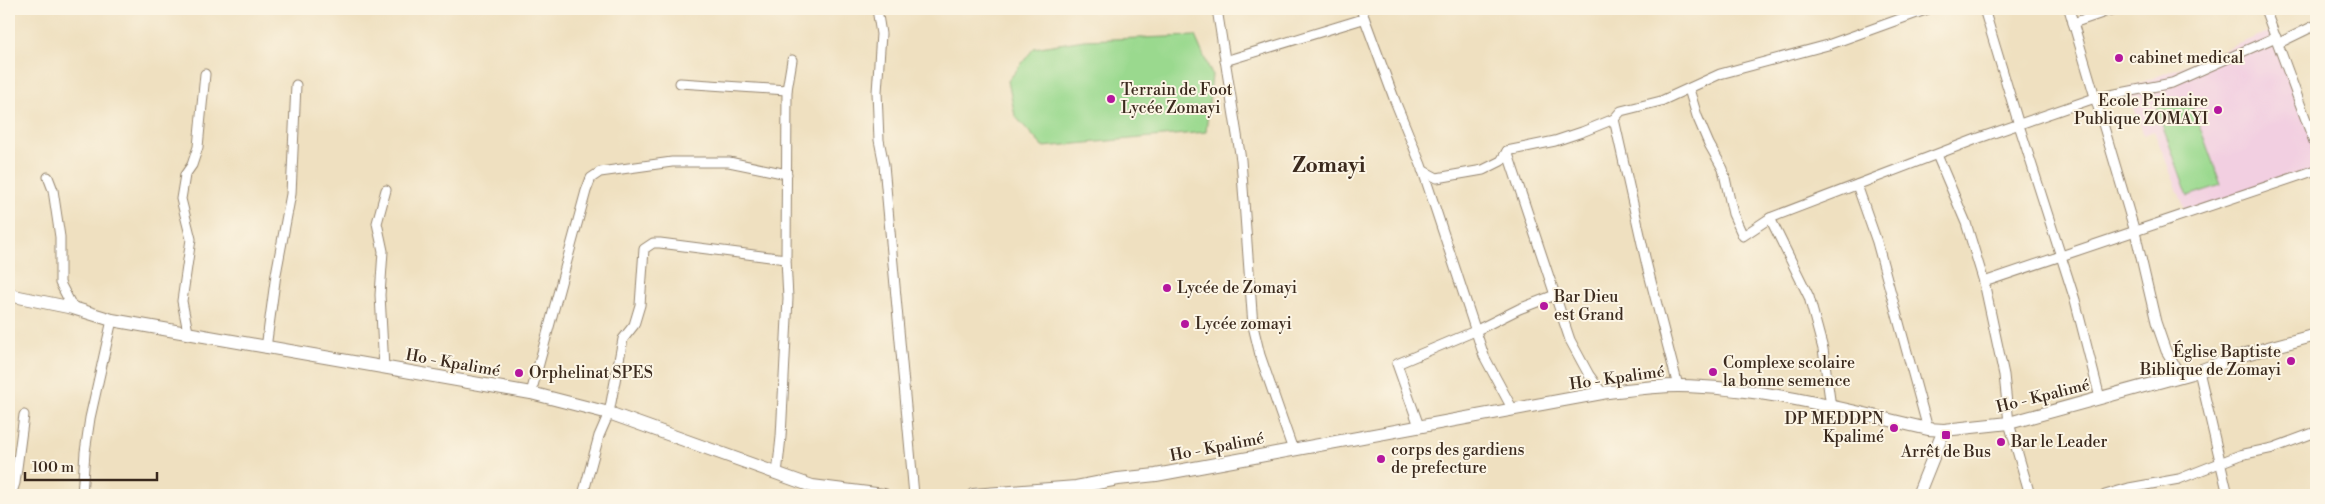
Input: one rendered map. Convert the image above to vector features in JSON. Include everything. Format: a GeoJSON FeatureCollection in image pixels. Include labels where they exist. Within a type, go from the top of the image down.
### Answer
{"type":"FeatureCollection","features":[{"type":"Feature","properties":{"kind":"main road","name":"Ho - Kpalimé"},"geometry":{"type":"LineString","coordinates":[[9,294],[74,308],[112,320],[531,393],[609,413],[777,474],[812,491],[884,495]]}},
{"type":"Feature","properties":{"kind":"main road","name":"Ho - Kpalimé"},"geometry":{"type":"LineString","coordinates":[[972,495],[1076,491],[1118,479],[1156,475],[1602,393],[1653,387],[1678,386],[1774,396],[1928,429],[1944,430],[2010,423],[2199,371],[2246,354],[2316,335]]}},
{"type":"Feature","properties":{"kind":"main road"},"geometry":{"type":"LineString","coordinates":[[1918,495],[1944,430]]}},
{"type":"Feature","properties":{"kind":"street"},"geometry":{"type":"LineString","coordinates":[[877,9],[881,34],[876,92],[879,140],[885,175],[914,495]]}},
{"type":"Feature","properties":{"kind":"street"},"geometry":{"type":"LineString","coordinates":[[1217,9],[1241,160],[1253,326],[1260,354],[1293,450]]}},
{"type":"Feature","properties":{"kind":"street"},"geometry":{"type":"LineString","coordinates":[[1361,9],[1363,19],[1422,170],[1484,356],[1513,410]]}},
{"type":"Feature","properties":{"kind":"street"},"geometry":{"type":"LineString","coordinates":[[1422,170],[1437,178],[1483,170],[1501,161],[1506,151],[1532,144],[1555,141],[1614,119],[1621,111],[1660,101],[1689,90],[1720,74],[1828,45],[1928,9]]}},
{"type":"Feature","properties":{"kind":"street"},"geometry":{"type":"LineString","coordinates":[[1984,9],[2019,126],[2075,300],[2100,398]]}},
{"type":"Feature","properties":{"kind":"street"},"geometry":{"type":"LineString","coordinates":[[2069,9],[2135,232],[2156,322],[2166,351],[2181,376]]}},
{"type":"Feature","properties":{"kind":"street"},"geometry":{"type":"LineString","coordinates":[[2073,23],[2114,9]]}},
{"type":"Feature","properties":{"kind":"street"},"geometry":{"type":"LineString","coordinates":[[2265,9],[2316,147]]}},
{"type":"Feature","properties":{"kind":"street"},"geometry":{"type":"LineString","coordinates":[[1225,61],[1363,19]]}},
{"type":"Feature","properties":{"kind":"street"},"geometry":{"type":"LineString","coordinates":[[1689,90],[1697,116],[1709,144],[1723,169],[1737,227],[1743,236],[1770,218],[1937,155],[2095,98],[2172,83],[2316,26]]}},
{"type":"Feature","properties":{"kind":"street"},"geometry":{"type":"LineString","coordinates":[[777,474],[781,437],[788,298],[786,259],[787,90],[792,60]]}},
{"type":"Feature","properties":{"kind":"street"},"geometry":{"type":"LineString","coordinates":[[188,332],[182,301],[191,239],[181,199],[185,175],[192,164],[198,147],[204,74]]}},
{"type":"Feature","properties":{"kind":"street"},"geometry":{"type":"LineString","coordinates":[[680,83],[787,90]]}},
{"type":"Feature","properties":{"kind":"street"},"geometry":{"type":"LineString","coordinates":[[266,348],[276,274],[292,194],[296,84]]}},
{"type":"Feature","properties":{"kind":"street"},"geometry":{"type":"LineString","coordinates":[[1614,119],[1678,386]]}},
{"type":"Feature","properties":{"kind":"street"},"geometry":{"type":"LineString","coordinates":[[1506,151],[1570,340],[1589,375],[1602,393]]}},
{"type":"Feature","properties":{"kind":"street"},"geometry":{"type":"LineString","coordinates":[[1937,155],[1966,223],[1984,282],[2004,375],[2010,423],[2030,495]]}},
{"type":"Feature","properties":{"kind":"street"},"geometry":{"type":"LineString","coordinates":[[531,393],[586,191],[592,178],[609,169],[699,161],[729,162],[788,174]]}},
{"type":"Feature","properties":{"kind":"street"},"geometry":{"type":"LineString","coordinates":[[1984,282],[2316,170]]}},
{"type":"Feature","properties":{"kind":"street"},"geometry":{"type":"LineString","coordinates":[[48,177],[53,190],[60,237],[60,283],[74,308]]}},
{"type":"Feature","properties":{"kind":"street"},"geometry":{"type":"LineString","coordinates":[[1857,185],[1877,242],[1928,429]]}},
{"type":"Feature","properties":{"kind":"street"},"geometry":{"type":"LineString","coordinates":[[384,368],[380,295],[383,251],[377,223],[386,190]]}},
{"type":"Feature","properties":{"kind":"street"},"geometry":{"type":"LineString","coordinates":[[1770,218],[1808,297],[1823,349],[1831,407]]}},
{"type":"Feature","properties":{"kind":"street"},"geometry":{"type":"LineString","coordinates":[[583,495],[599,436],[609,413],[623,340],[634,325],[640,305],[643,281],[642,257],[648,245],[667,243],[786,259]]}},
{"type":"Feature","properties":{"kind":"street"},"geometry":{"type":"LineString","coordinates":[[1419,426],[1397,364],[1475,332],[1519,309],[1554,295]]}},
{"type":"Feature","properties":{"kind":"street"},"geometry":{"type":"LineString","coordinates":[[82,495],[90,418],[112,320]]}},
{"type":"Feature","properties":{"kind":"street"},"geometry":{"type":"LineString","coordinates":[[2199,371],[2228,495]]}},
{"type":"Feature","properties":{"kind":"street"},"geometry":{"type":"LineString","coordinates":[[11,495],[15,483],[24,415]]}},
{"type":"Feature","properties":{"kind":"street"},"geometry":{"type":"LineString","coordinates":[[2105,495],[2129,488],[2179,479],[2221,462],[2316,432]]}},
{"type":"Feature","properties":{"kind":"shaded area","name":"Ecole Primaire Publique ZOMAYI"},"geometry":{"type":"Polygon","coordinates":[[[2271,31],[2316,149],[2316,170],[2187,214],[2154,131],[2144,135],[2126,89],[2271,31]]]}},
{"type":"Feature","properties":{"kind":"green space","name":"Terrain de Foot Lycée Zomayi"},"geometry":{"type":"Polygon","coordinates":[[[1195,36],[1212,75],[1206,132],[1043,147],[1015,116],[1008,81],[1034,48],[1084,40],[1195,36]]]}},
{"type":"Feature","properties":{"kind":"green space"},"geometry":{"type":"Polygon","coordinates":[[[2189,97],[2221,185],[2188,196],[2156,108],[2189,97]]]}},
{"type":"Feature","properties":{"kind":"place","name":"cabinet medical"},"geometry":{"type":"Point","coordinates":[2119,58]}},
{"type":"Feature","properties":{"kind":"place","name":"Terrain de Foot Lycée Zomayi"},"geometry":{"type":"Point","coordinates":[1111,99]}},
{"type":"Feature","properties":{"kind":"place","name":"Ecole Primaire Publique ZOMAYI"},"geometry":{"type":"Point","coordinates":[2218,110]}},
{"type":"Feature","properties":{"kind":"place","name":"Lycée de Zomayi"},"geometry":{"type":"Point","coordinates":[1167,288]}},
{"type":"Feature","properties":{"kind":"place","name":"Bar Dieu est Grand"},"geometry":{"type":"Point","coordinates":[1544,306]}},
{"type":"Feature","properties":{"kind":"place","name":"Lycée zomayi"},"geometry":{"type":"Point","coordinates":[1185,324]}},
{"type":"Feature","properties":{"kind":"place","name":"Église Baptiste Biblique de Zomayi"},"geometry":{"type":"Point","coordinates":[2291,361]}},
{"type":"Feature","properties":{"kind":"place","name":"Complexe scolaire la bonne semence"},"geometry":{"type":"Point","coordinates":[1713,372]}},
{"type":"Feature","properties":{"kind":"place","name":"Orphelinat SPES"},"geometry":{"type":"Point","coordinates":[519,373]}},
{"type":"Feature","properties":{"kind":"place","name":"DP MEDDPN Kpalimé"},"geometry":{"type":"Point","coordinates":[1894,428]}},
{"type":"Feature","properties":{"kind":"place","name":"Arrêt de Bus"},"geometry":{"type":"Point","coordinates":[1946,435]}},
{"type":"Feature","properties":{"kind":"place","name":"Bar le Leader"},"geometry":{"type":"Point","coordinates":[2001,442]}},
{"type":"Feature","properties":{"kind":"place","name":"corps des gardiens de prefecture"},"geometry":{"type":"Point","coordinates":[1381,459]}},
{"type":"Feature","properties":{"kind":"district","name":"Zomayi"},"geometry":{"type":"Point","coordinates":[1329,166]}}]}
